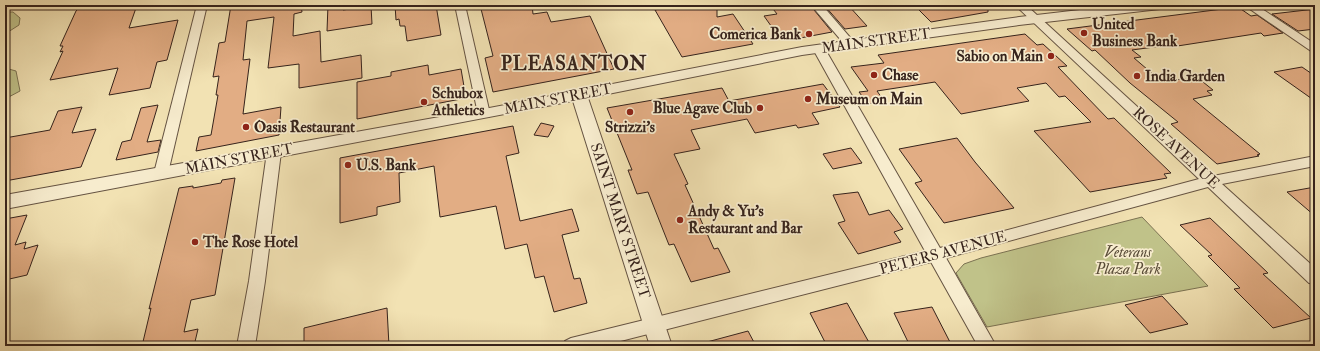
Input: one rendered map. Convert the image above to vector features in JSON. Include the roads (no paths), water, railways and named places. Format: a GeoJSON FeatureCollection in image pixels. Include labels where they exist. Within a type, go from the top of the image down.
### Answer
{"type":"FeatureCollection","features":[{"type":"Feature","properties":{"kind":"street"},"geometry":{"type":"LineString","coordinates":[[161,173],[202,5]]}},
{"type":"Feature","properties":{"kind":"street"},"geometry":{"type":"LineString","coordinates":[[460,5],[484,114]]}},
{"type":"Feature","properties":{"kind":"street"},"geometry":{"type":"LineString","coordinates":[[816,5],[850,44]]}},
{"type":"Feature","properties":{"kind":"street","name":"ROSE AVENUE"},"geometry":{"type":"LineString","coordinates":[[1020,5],[1315,278]]}},
{"type":"Feature","properties":{"kind":"street","name":"MAIN STREET"},"geometry":{"type":"LineString","coordinates":[[5,202],[484,114],[818,49],[1036,19],[1160,5]]}},
{"type":"Feature","properties":{"kind":"street"},"geometry":{"type":"LineString","coordinates":[[1249,5],[1315,49]]}},
{"type":"Feature","properties":{"kind":"street"},"geometry":{"type":"LineString","coordinates":[[818,49],[987,346]]}},
{"type":"Feature","properties":{"kind":"street","name":"SAINT MARY STREET"},"geometry":{"type":"LineString","coordinates":[[579,95],[661,346]]}},
{"type":"Feature","properties":{"kind":"street"},"geometry":{"type":"LineString","coordinates":[[246,346],[257,281],[274,152]]}},
{"type":"Feature","properties":{"kind":"street","name":"PETERS AVENUE"},"geometry":{"type":"LineString","coordinates":[[571,346],[936,255],[1211,181],[1315,161]]}},
{"type":"Feature","properties":{"kind":"place","name":"United Business Bank"},"geometry":{"type":"Point","coordinates":[1084,33]}},
{"type":"Feature","properties":{"kind":"place","name":"Comerica Bank"},"geometry":{"type":"Point","coordinates":[809,34]}},
{"type":"Feature","properties":{"kind":"place","name":"Sabio on Main"},"geometry":{"type":"Point","coordinates":[1051,56]}},
{"type":"Feature","properties":{"kind":"place","name":"Chase"},"geometry":{"type":"Point","coordinates":[874,75]}},
{"type":"Feature","properties":{"kind":"place","name":"India Garden"},"geometry":{"type":"Point","coordinates":[1137,76]}},
{"type":"Feature","properties":{"kind":"place","name":"Museum on Main"},"geometry":{"type":"Point","coordinates":[808,99]}},
{"type":"Feature","properties":{"kind":"place","name":"Schubox Athletics"},"geometry":{"type":"Point","coordinates":[424,102]}},
{"type":"Feature","properties":{"kind":"place","name":"Blue Agave Club"},"geometry":{"type":"Point","coordinates":[760,108]}},
{"type":"Feature","properties":{"kind":"place","name":"Strizzi's"},"geometry":{"type":"Point","coordinates":[630,112]}},
{"type":"Feature","properties":{"kind":"place","name":"Oasis Restaurant"},"geometry":{"type":"Point","coordinates":[246,127]}},
{"type":"Feature","properties":{"kind":"place","name":"U.S. Bank"},"geometry":{"type":"Point","coordinates":[348,165]}},
{"type":"Feature","properties":{"kind":"place","name":"Andy & Yu’s Restaurant and Bar"},"geometry":{"type":"Point","coordinates":[680,220]}},
{"type":"Feature","properties":{"kind":"place","name":"The Rose Hotel"},"geometry":{"type":"Point","coordinates":[195,242]}},
{"type":"Feature","properties":{"kind":"district","name":"PLEASANTON"},"geometry":{"type":"Point","coordinates":[574,64]}},
{"type":"Feature","properties":{"kind":"park label","name":"Veterans Plaza Park"},"geometry":{"type":"Point","coordinates":[1128,260]}}]}
